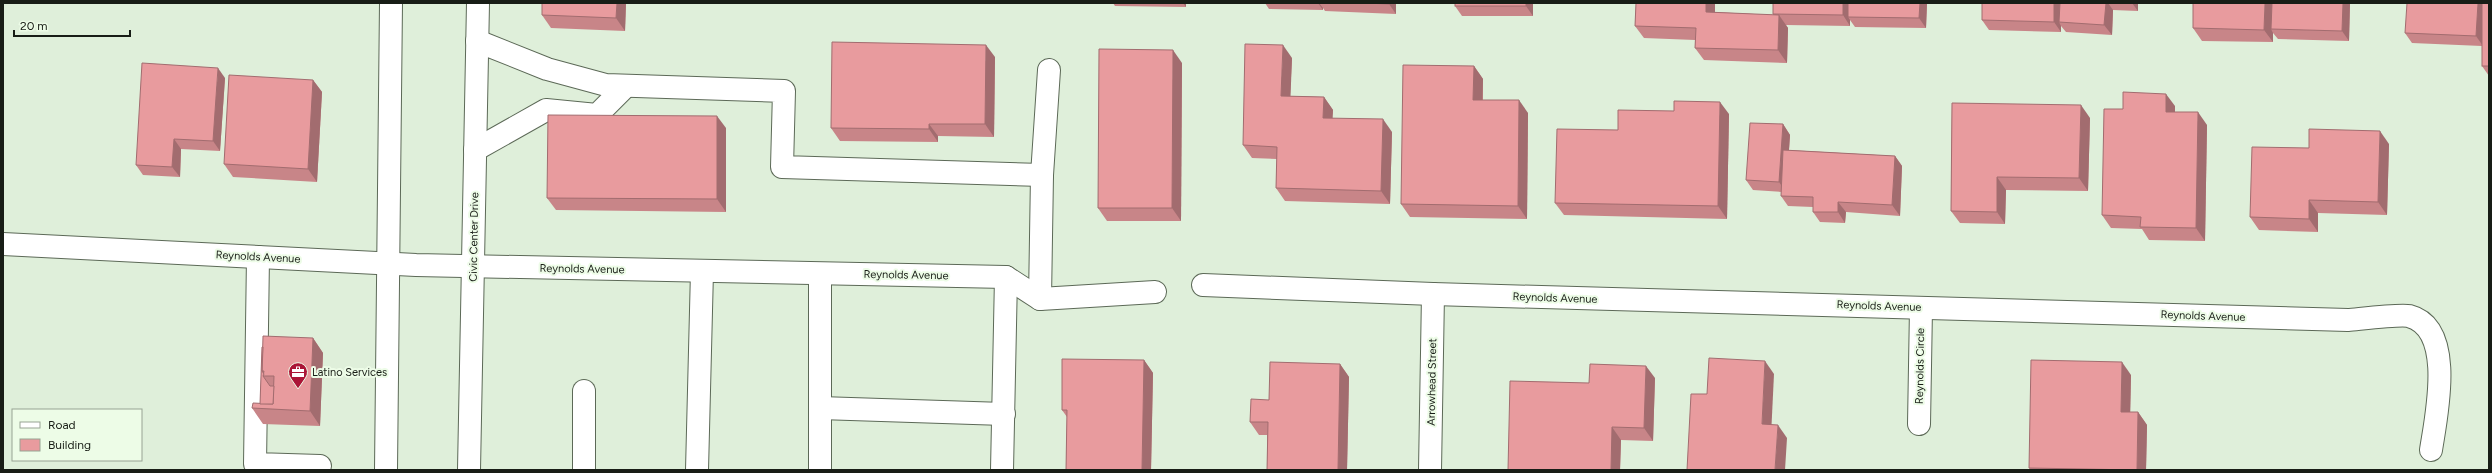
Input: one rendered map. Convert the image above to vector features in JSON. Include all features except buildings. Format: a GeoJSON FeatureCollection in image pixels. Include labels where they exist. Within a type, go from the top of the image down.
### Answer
{"type":"FeatureCollection","features":[{"type":"Feature","properties":{"kind":"street"},"geometry":{"type":"LineString","coordinates":[[386,470],[387,264],[391,3]]}},
{"type":"Feature","properties":{"kind":"street","name":"Civic Center Drive"},"geometry":{"type":"LineString","coordinates":[[469,470],[478,3]]}},
{"type":"Feature","properties":{"kind":"street"},"geometry":{"type":"LineString","coordinates":[[477,41],[547,69],[606,85],[784,91],[782,167],[1042,175]]}},
{"type":"Feature","properties":{"kind":"street"},"geometry":{"type":"LineString","coordinates":[[1040,299],[1042,175],[1049,70]]}},
{"type":"Feature","properties":{"kind":"street"},"geometry":{"type":"LineString","coordinates":[[475,150],[546,110],[597,115],[626,86]]}},
{"type":"Feature","properties":{"kind":"street","name":"Reynolds Avenue"},"geometry":{"type":"LineString","coordinates":[[3,244],[387,264],[473,267],[1006,278]]}},
{"type":"Feature","properties":{"kind":"street"},"geometry":{"type":"LineString","coordinates":[[258,257],[255,464],[320,466]]}},
{"type":"Feature","properties":{"kind":"street"},"geometry":{"type":"LineString","coordinates":[[697,470],[702,271]]}},
{"type":"Feature","properties":{"kind":"street"},"geometry":{"type":"LineString","coordinates":[[820,274],[820,470]]}},
{"type":"Feature","properties":{"kind":"street"},"geometry":{"type":"LineString","coordinates":[[1006,278],[1040,299],[1155,292]]}},
{"type":"Feature","properties":{"kind":"street"},"geometry":{"type":"LineString","coordinates":[[1002,470],[1006,278]]}},
{"type":"Feature","properties":{"kind":"street","name":"Reynolds Avenue"},"geometry":{"type":"LineString","coordinates":[[1203,285],[1433,294],[2348,320],[2409,316],[2427,328],[2437,348],[2441,387],[2431,450]]}},
{"type":"Feature","properties":{"kind":"street","name":"Arrowhead Street"},"geometry":{"type":"LineString","coordinates":[[1430,470],[1433,294]]}},
{"type":"Feature","properties":{"kind":"street","name":"Reynolds Circle"},"geometry":{"type":"LineString","coordinates":[[1919,424],[1921,308]]}},
{"type":"Feature","properties":{"kind":"street"},"geometry":{"type":"LineString","coordinates":[[584,391],[584,470]]}},
{"type":"Feature","properties":{"kind":"street"},"geometry":{"type":"LineString","coordinates":[[820,408],[1004,414]]}},
{"type":"Feature","properties":{"kind":"place","name":"Latino Services"},"geometry":{"type":"Point","coordinates":[298,389]}}]}
